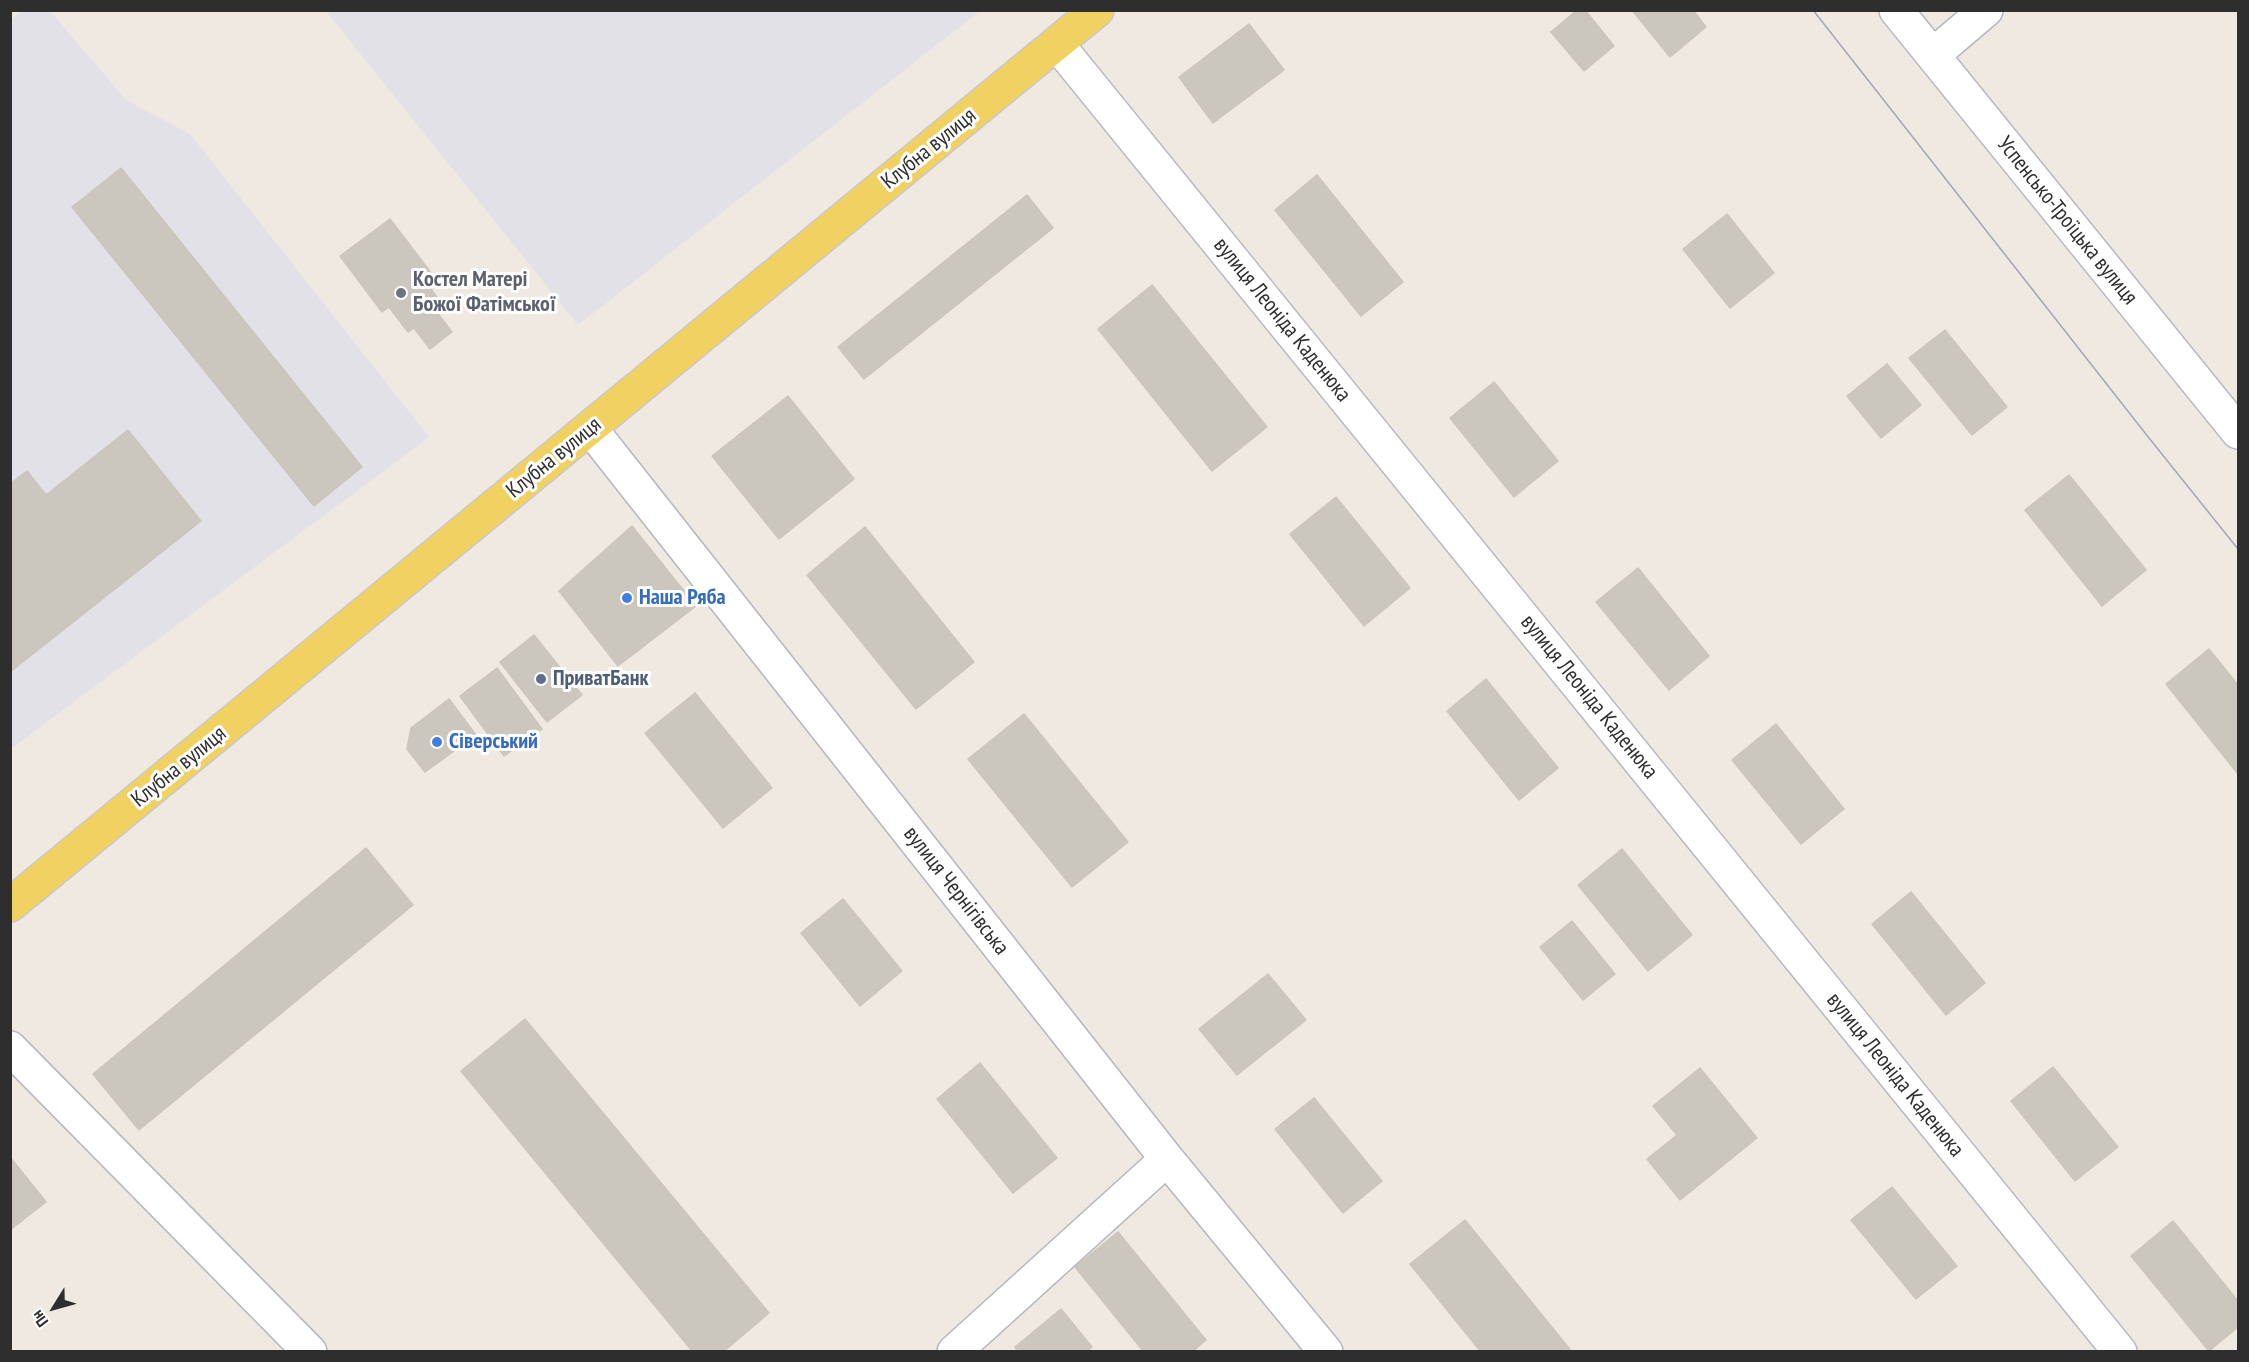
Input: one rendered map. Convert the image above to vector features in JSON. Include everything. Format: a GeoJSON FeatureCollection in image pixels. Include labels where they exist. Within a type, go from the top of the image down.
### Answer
{"type":"FeatureCollection","features":[{"type":"Feature","properties":{"kind":"main road","name":"Клубна вулиця"},"geometry":{"type":"LineString","coordinates":[[10,905],[1097,10]]}},
{"type":"Feature","properties":{"kind":"street","name":"Успенсько-Троїцька вулиця"},"geometry":{"type":"LineString","coordinates":[[1896,10],[2238,432]]}},
{"type":"Feature","properties":{"kind":"street"},"geometry":{"type":"LineString","coordinates":[[1933,56],[1986,10]]}},
{"type":"Feature","properties":{"kind":"street","name":"вулиця Леоніда Каденюка"},"geometry":{"type":"LineString","coordinates":[[1057,44],[2121,1352]]}},
{"type":"Feature","properties":{"kind":"street","name":"вулиця Чернігівська"},"geometry":{"type":"LineString","coordinates":[[590,428],[1167,1159],[1326,1352]]}},
{"type":"Feature","properties":{"kind":"street"},"geometry":{"type":"LineString","coordinates":[[10,1048],[310,1352]]}},
{"type":"Feature","properties":{"kind":"street"},"geometry":{"type":"LineString","coordinates":[[954,1352],[1167,1159]]}},
{"type":"Feature","properties":{"kind":"shaded area"},"geometry":{"type":"Polygon","coordinates":[[[22,11],[50,11],[126,100],[190,134],[429,437],[11,749],[10,20],[22,11]]]}},
{"type":"Feature","properties":{"kind":"shaded area"},"geometry":{"type":"Polygon","coordinates":[[[326,11],[980,11],[578,325],[326,11]]]}},
{"type":"Feature","properties":{"kind":"building"},"geometry":{"type":"Polygon","coordinates":[[[1577,10],[1585,10],[1614,46],[1584,71],[1551,32],[1577,10]]]}},
{"type":"Feature","properties":{"kind":"building"},"geometry":{"type":"Polygon","coordinates":[[[1632,10],[1693,10],[1706,27],[1670,57],[1632,10]]]}},
{"type":"Feature","properties":{"kind":"building"},"geometry":{"type":"Polygon","coordinates":[[[1249,24],[1284,70],[1213,123],[1179,77],[1249,24]]]}},
{"type":"Feature","properties":{"kind":"building"},"geometry":{"type":"Polygon","coordinates":[[[121,168],[362,467],[314,506],[72,207],[121,168]]]}},
{"type":"Feature","properties":{"kind":"building"},"geometry":{"type":"Polygon","coordinates":[[[1317,175],[1403,282],[1361,316],[1275,210],[1317,175]]]}},
{"type":"Feature","properties":{"kind":"building"},"geometry":{"type":"Polygon","coordinates":[[[1027,195],[1053,228],[864,379],[838,347],[1027,195]]]}},
{"type":"Feature","properties":{"kind":"building"},"geometry":{"type":"Polygon","coordinates":[[[1727,214],[1774,273],[1730,308],[1683,249],[1727,214]]]}},
{"type":"Feature","properties":{"kind":"building","name":"Костел Матері Божої Фатімської"},"geometry":{"type":"Polygon","coordinates":[[[390,219],[432,274],[424,280],[443,305],[436,311],[452,332],[430,349],[414,328],[408,332],[389,307],[382,312],[340,256],[390,219]]]}},
{"type":"Feature","properties":{"kind":"building"},"geometry":{"type":"Polygon","coordinates":[[[1152,285],[1267,427],[1212,471],[1098,329],[1152,285]]]}},
{"type":"Feature","properties":{"kind":"building"},"geometry":{"type":"Polygon","coordinates":[[[1945,330],[2007,407],[1972,435],[1909,358],[1945,330]]]}},
{"type":"Feature","properties":{"kind":"building"},"geometry":{"type":"Polygon","coordinates":[[[1887,364],[1921,405],[1881,438],[1847,396],[1887,364]]]}},
{"type":"Feature","properties":{"kind":"building"},"geometry":{"type":"Polygon","coordinates":[[[1494,382],[1558,461],[1514,497],[1450,418],[1494,382]]]}},
{"type":"Feature","properties":{"kind":"building"},"geometry":{"type":"Polygon","coordinates":[[[788,396],[854,479],[779,539],[712,456],[788,396]]]}},
{"type":"Feature","properties":{"kind":"building"},"geometry":{"type":"Polygon","coordinates":[[[128,430],[201,521],[10,672],[10,484],[27,471],[46,495],[128,430]]]}},
{"type":"Feature","properties":{"kind":"building"},"geometry":{"type":"Polygon","coordinates":[[[2069,475],[2146,570],[2102,606],[2025,510],[2069,475]]]}},
{"type":"Feature","properties":{"kind":"building"},"geometry":{"type":"Polygon","coordinates":[[[1336,497],[1410,588],[1364,626],[1290,534],[1336,497]]]}},
{"type":"Feature","properties":{"kind":"building","name":"Наша Ряба"},"geometry":{"type":"Polygon","coordinates":[[[632,526],[696,606],[618,666],[559,591],[632,526]]]}},
{"type":"Feature","properties":{"kind":"building"},"geometry":{"type":"Polygon","coordinates":[[[865,527],[974,662],[916,709],[807,575],[865,527]]]}},
{"type":"Feature","properties":{"kind":"building"},"geometry":{"type":"Polygon","coordinates":[[[1638,568],[1709,656],[1669,690],[1596,602],[1638,568]]]}},
{"type":"Feature","properties":{"kind":"building","name":"ПриватБанк"},"geometry":{"type":"Polygon","coordinates":[[[534,635],[582,695],[547,722],[500,662],[534,635]]]}},
{"type":"Feature","properties":{"kind":"building"},"geometry":{"type":"Polygon","coordinates":[[[2209,649],[2238,685],[2238,774],[2166,684],[2209,649]]]}},
{"type":"Feature","properties":{"kind":"building"},"geometry":{"type":"Polygon","coordinates":[[[497,668],[542,729],[504,756],[460,696],[497,668]]]}},
{"type":"Feature","properties":{"kind":"building"},"geometry":{"type":"Polygon","coordinates":[[[1486,679],[1558,768],[1519,800],[1447,711],[1486,679]]]}},
{"type":"Feature","properties":{"kind":"building"},"geometry":{"type":"Polygon","coordinates":[[[695,693],[772,788],[723,828],[645,733],[695,693]]]}},
{"type":"Feature","properties":{"kind":"building","name":"Сіверський"},"geometry":{"type":"Polygon","coordinates":[[[449,699],[476,735],[425,772],[407,749],[411,728],[449,699]]]}},
{"type":"Feature","properties":{"kind":"building"},"geometry":{"type":"Polygon","coordinates":[[[1024,714],[1128,842],[1072,887],[968,759],[1024,714]]]}},
{"type":"Feature","properties":{"kind":"building"},"geometry":{"type":"Polygon","coordinates":[[[1776,724],[1844,809],[1801,844],[1732,760],[1776,724]]]}},
{"type":"Feature","properties":{"kind":"building"},"geometry":{"type":"Polygon","coordinates":[[[366,848],[413,905],[139,1130],[93,1074],[366,848]]]}},
{"type":"Feature","properties":{"kind":"building"},"geometry":{"type":"Polygon","coordinates":[[[1622,849],[1692,935],[1648,971],[1578,885],[1622,849]]]}},
{"type":"Feature","properties":{"kind":"building"},"geometry":{"type":"Polygon","coordinates":[[[1911,892],[1985,983],[1946,1015],[1872,924],[1911,892]]]}},
{"type":"Feature","properties":{"kind":"building"},"geometry":{"type":"Polygon","coordinates":[[[843,899],[902,971],[860,1006],[801,933],[843,899]]]}},
{"type":"Feature","properties":{"kind":"building"},"geometry":{"type":"Polygon","coordinates":[[[1572,921],[1615,974],[1583,1000],[1540,947],[1572,921]]]}},
{"type":"Feature","properties":{"kind":"building"},"geometry":{"type":"Polygon","coordinates":[[[1268,974],[1306,1020],[1237,1075],[1199,1029],[1268,974]]]}},
{"type":"Feature","properties":{"kind":"building"},"geometry":{"type":"Polygon","coordinates":[[[525,1019],[769,1313],[723,1352],[693,1352],[461,1071],[525,1019]]]}},
{"type":"Feature","properties":{"kind":"building"},"geometry":{"type":"Polygon","coordinates":[[[980,1063],[1057,1158],[1013,1193],[937,1099],[980,1063]]]}},
{"type":"Feature","properties":{"kind":"building"},"geometry":{"type":"Polygon","coordinates":[[[2053,1067],[2118,1147],[2075,1181],[2011,1101],[2053,1067]]]}},
{"type":"Feature","properties":{"kind":"building"},"geometry":{"type":"Polygon","coordinates":[[[1700,1068],[1757,1138],[1680,1200],[1647,1159],[1677,1135],[1653,1106],[1700,1068]]]}},
{"type":"Feature","properties":{"kind":"building"},"geometry":{"type":"Polygon","coordinates":[[[1314,1098],[1382,1181],[1343,1213],[1275,1129],[1314,1098]]]}},
{"type":"Feature","properties":{"kind":"building"},"geometry":{"type":"Polygon","coordinates":[[[10,1157],[46,1202],[10,1230],[10,1157]]]}},
{"type":"Feature","properties":{"kind":"building"},"geometry":{"type":"Polygon","coordinates":[[[1892,1187],[1957,1266],[1916,1299],[1851,1220],[1892,1187]]]}},
{"type":"Feature","properties":{"kind":"building"},"geometry":{"type":"Polygon","coordinates":[[[1465,1220],[1572,1352],[1481,1352],[1410,1264],[1465,1220]]]}},
{"type":"Feature","properties":{"kind":"building"},"geometry":{"type":"Polygon","coordinates":[[[2173,1221],[2238,1301],[2238,1327],[2209,1351],[2131,1256],[2173,1221]]]}},
{"type":"Feature","properties":{"kind":"building"},"geometry":{"type":"Polygon","coordinates":[[[1118,1232],[1206,1340],[1192,1352],[1144,1352],[1075,1267],[1118,1232]]]}},
{"type":"Feature","properties":{"kind":"building"},"geometry":{"type":"Polygon","coordinates":[[[1061,1309],[1092,1347],[1086,1352],[1019,1352],[1015,1347],[1061,1309]]]}},
{"type":"Feature","properties":{"kind":"tram line"},"geometry":{"type":"LineString","coordinates":[[1813,10],[2238,549]]}},
{"type":"Feature","properties":{"kind":"place","name":"Костел Матері Божої Фатімської"},"geometry":{"type":"Point","coordinates":[401,293]}},
{"type":"Feature","properties":{"kind":"place","name":"Наша Ряба"},"geometry":{"type":"Point","coordinates":[627,598]}},
{"type":"Feature","properties":{"kind":"place","name":"ПриватБанк"},"geometry":{"type":"Point","coordinates":[541,679]}},
{"type":"Feature","properties":{"kind":"place","name":"Сіверський"},"geometry":{"type":"Point","coordinates":[437,742]}}]}
